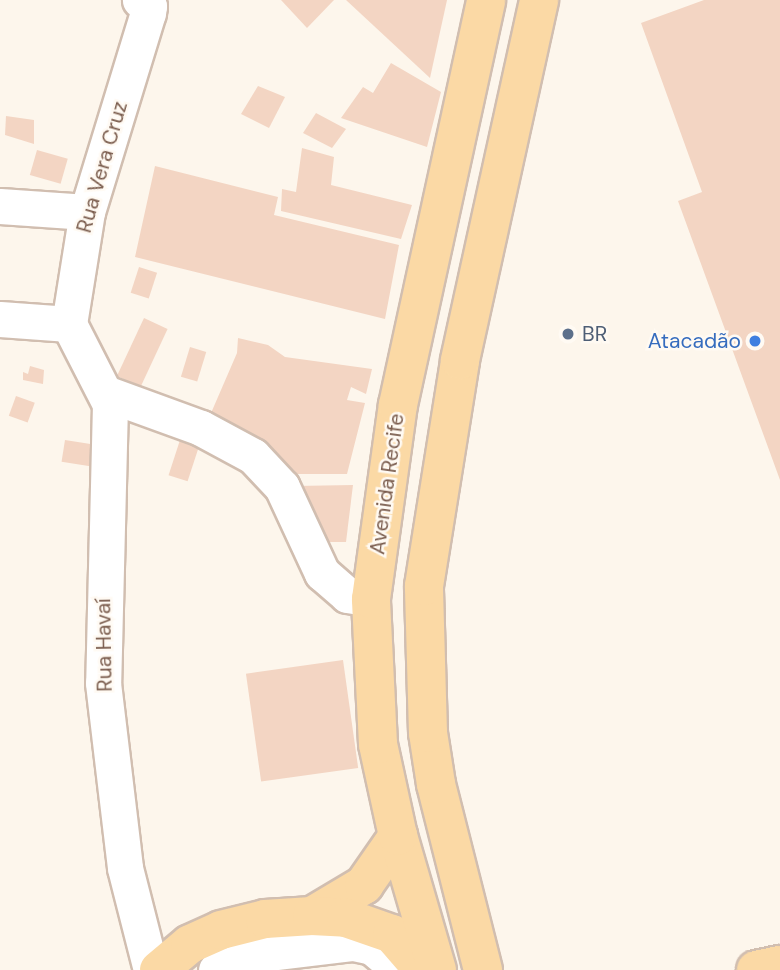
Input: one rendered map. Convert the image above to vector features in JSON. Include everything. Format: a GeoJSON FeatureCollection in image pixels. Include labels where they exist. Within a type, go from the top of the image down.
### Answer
{"type":"FeatureCollection","features":[{"type":"Feature","properties":{"kind":"main road","name":"Avenida Recife"},"geometry":{"type":"LineString","coordinates":[[436,970],[398,836],[377,744],[371,599],[398,405],[486,0]]}},
{"type":"Feature","properties":{"kind":"main road"},"geometry":{"type":"LineString","coordinates":[[483,965],[428,733],[424,586],[460,360],[539,0]]}},
{"type":"Feature","properties":{"kind":"main road"},"geometry":{"type":"LineString","coordinates":[[312,916],[364,885],[398,836]]}},
{"type":"Feature","properties":{"kind":"main road"},"geometry":{"type":"LineString","coordinates":[[159,970],[178,951],[221,930],[265,919],[312,916],[346,918],[392,934],[423,970]]}},
{"type":"Feature","properties":{"kind":"main road"},"geometry":{"type":"LineString","coordinates":[[755,970],[780,965]]}},
{"type":"Feature","properties":{"kind":"street","name":"Rua Vera Cruz"},"geometry":{"type":"LineString","coordinates":[[69,324],[87,212],[144,6]]}},
{"type":"Feature","properties":{"kind":"street"},"geometry":{"type":"LineString","coordinates":[[0,206],[87,212]]}},
{"type":"Feature","properties":{"kind":"street"},"geometry":{"type":"LineString","coordinates":[[0,319],[69,324]]}},
{"type":"Feature","properties":{"kind":"street","name":"Rua Havaí"},"geometry":{"type":"LineString","coordinates":[[69,324],[105,393],[111,418],[103,683],[125,868],[151,970]]}},
{"type":"Feature","properties":{"kind":"street"},"geometry":{"type":"LineString","coordinates":[[105,393],[201,428],[253,456],[282,487],[322,573],[347,595],[371,599]]}},
{"type":"Feature","properties":{"kind":"street"},"geometry":{"type":"LineString","coordinates":[[216,970],[232,958],[343,943],[372,947],[399,970]]}},
{"type":"Feature","properties":{"kind":"building"},"geometry":{"type":"Polygon","coordinates":[[[281,0],[334,0],[307,28],[281,0]]]}},
{"type":"Feature","properties":{"kind":"building"},"geometry":{"type":"Polygon","coordinates":[[[346,0],[447,0],[430,78],[346,0]]]}},
{"type":"Feature","properties":{"kind":"building","name":"Atacadão"},"geometry":{"type":"Polygon","coordinates":[[[704,0],[780,0],[780,480],[678,201],[702,192],[641,23],[704,0]]]}},
{"type":"Feature","properties":{"kind":"building"},"geometry":{"type":"Polygon","coordinates":[[[391,63],[441,92],[427,147],[341,118],[363,87],[373,93],[391,63]]]}},
{"type":"Feature","properties":{"kind":"building"},"geometry":{"type":"Polygon","coordinates":[[[258,86],[285,97],[269,128],[241,114],[258,86]]]}},
{"type":"Feature","properties":{"kind":"building"},"geometry":{"type":"Polygon","coordinates":[[[316,113],[346,129],[332,148],[303,133],[316,113]]]}},
{"type":"Feature","properties":{"kind":"building"},"geometry":{"type":"Polygon","coordinates":[[[6,116],[34,120],[34,144],[5,135],[6,116]]]}},
{"type":"Feature","properties":{"kind":"building"},"geometry":{"type":"Polygon","coordinates":[[[302,148],[334,157],[331,185],[412,205],[401,239],[281,211],[282,189],[296,192],[302,148]]]}},
{"type":"Feature","properties":{"kind":"building"},"geometry":{"type":"Polygon","coordinates":[[[37,150],[68,159],[61,184],[30,175],[37,150]]]}},
{"type":"Feature","properties":{"kind":"building"},"geometry":{"type":"Polygon","coordinates":[[[155,166],[278,197],[274,215],[399,245],[385,319],[135,257],[155,166]]]}},
{"type":"Feature","properties":{"kind":"building"},"geometry":{"type":"Polygon","coordinates":[[[139,267],[157,273],[149,299],[131,293],[139,267]]]}},
{"type":"Feature","properties":{"kind":"building"},"geometry":{"type":"Polygon","coordinates":[[[144,318],[168,329],[141,387],[117,376],[144,318]]]}},
{"type":"Feature","properties":{"kind":"building"},"geometry":{"type":"Polygon","coordinates":[[[238,338],[268,345],[285,357],[372,369],[366,394],[351,387],[347,400],[365,403],[347,474],[292,474],[208,420],[237,353],[238,338]]]}},
{"type":"Feature","properties":{"kind":"building"},"geometry":{"type":"Polygon","coordinates":[[[190,347],[206,352],[197,382],[181,377],[190,347]]]}},
{"type":"Feature","properties":{"kind":"building"},"geometry":{"type":"Polygon","coordinates":[[[30,366],[44,370],[43,384],[23,380],[23,372],[28,374],[30,366]]]}},
{"type":"Feature","properties":{"kind":"building"},"geometry":{"type":"Polygon","coordinates":[[[16,396],[35,403],[28,423],[9,416],[16,396]]]}},
{"type":"Feature","properties":{"kind":"building"},"geometry":{"type":"Polygon","coordinates":[[[65,440],[102,446],[98,468],[62,462],[65,440]]]}},
{"type":"Feature","properties":{"kind":"building"},"geometry":{"type":"Polygon","coordinates":[[[180,440],[199,446],[188,481],[169,475],[180,440]]]}},
{"type":"Feature","properties":{"kind":"building"},"geometry":{"type":"Polygon","coordinates":[[[353,485],[346,542],[319,542],[295,486],[353,485]]]}},
{"type":"Feature","properties":{"kind":"building"},"geometry":{"type":"Polygon","coordinates":[[[343,660],[358,768],[261,782],[246,674],[343,660]]]}},
{"type":"Feature","properties":{"kind":"place","name":"BR"},"geometry":{"type":"Point","coordinates":[568,334]}},
{"type":"Feature","properties":{"kind":"place","name":"Atacadão"},"geometry":{"type":"Point","coordinates":[755,341]}}]}
